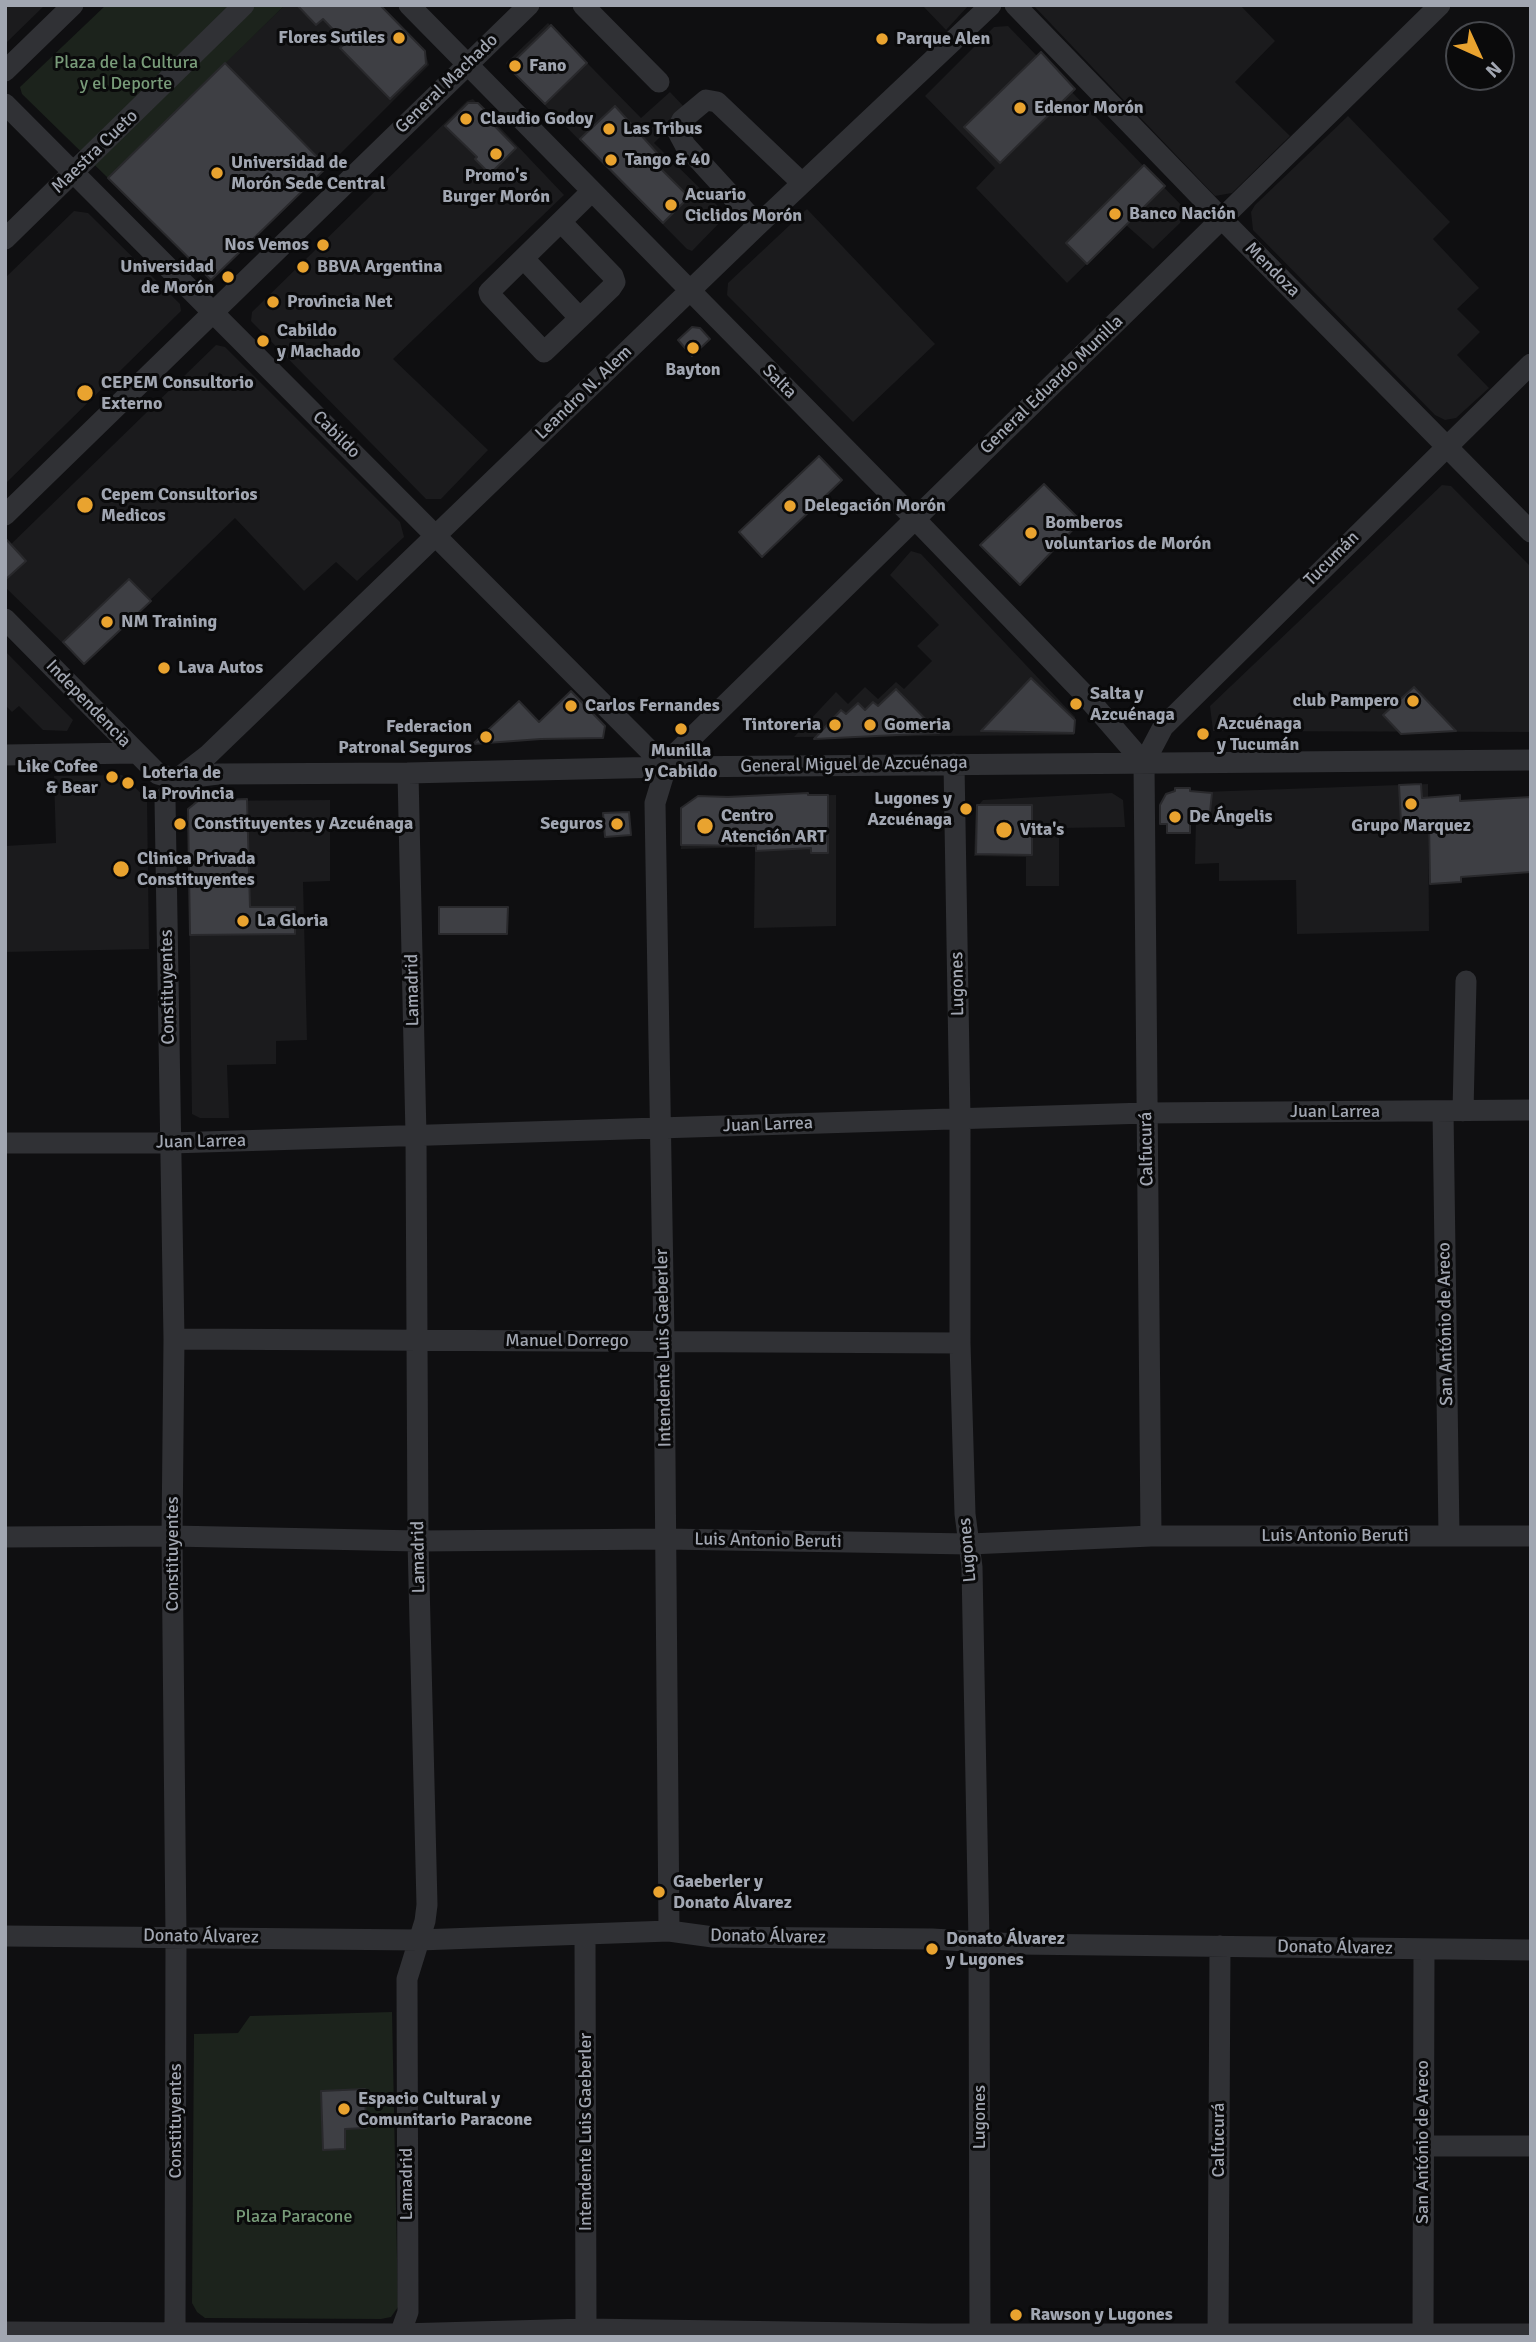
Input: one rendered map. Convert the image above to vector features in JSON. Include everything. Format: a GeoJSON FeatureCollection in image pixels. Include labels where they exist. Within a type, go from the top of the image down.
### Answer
{"type":"FeatureCollection","features":[{"type":"Feature","properties":{"kind":"street"},"geometry":{"type":"LineString","coordinates":[[5,71],[73,5]]}},
{"type":"Feature","properties":{"kind":"street","name":"Maestra Cueto"},"geometry":{"type":"LineString","coordinates":[[5,239],[244,5]]}},
{"type":"Feature","properties":{"kind":"street","name":"Salta"},"geometry":{"type":"LineString","coordinates":[[409,5],[915,519],[1085,695],[1144,763]]}},
{"type":"Feature","properties":{"kind":"street","name":"General Machado"},"geometry":{"type":"LineString","coordinates":[[5,515],[529,5]]}},
{"type":"Feature","properties":{"kind":"street"},"geometry":{"type":"LineString","coordinates":[[583,5],[659,82]]}},
{"type":"Feature","properties":{"kind":"street","name":"Leandro N. Alem"},"geometry":{"type":"LineString","coordinates":[[177,779],[208,755],[990,5]]}},
{"type":"Feature","properties":{"kind":"street","name":"Mendoza"},"geometry":{"type":"LineString","coordinates":[[1015,5],[1531,532]]}},
{"type":"Feature","properties":{"kind":"street","name":"General Eduardo Munilla"},"geometry":{"type":"LineString","coordinates":[[666,767],[673,756],[1440,5]]}},
{"type":"Feature","properties":{"kind":"street"},"geometry":{"type":"LineString","coordinates":[[758,225],[685,145],[677,130],[682,120],[706,100],[717,102],[802,183]]}},
{"type":"Feature","properties":{"kind":"street","name":"Cabildo"},"geometry":{"type":"LineString","coordinates":[[5,104],[666,767]]}},
{"type":"Feature","properties":{"kind":"street"},"geometry":{"type":"LineString","coordinates":[[561,222],[614,279],[611,288],[547,351],[541,350],[490,295],[492,288],[592,191]]}},
{"type":"Feature","properties":{"kind":"street"},"geometry":{"type":"LineString","coordinates":[[524,259],[576,314],[583,315]]}},
{"type":"Feature","properties":{"kind":"street","name":"Tucumán"},"geometry":{"type":"LineString","coordinates":[[1144,763],[1163,727],[1531,363]]}},
{"type":"Feature","properties":{"kind":"street","name":"Independencia"},"geometry":{"type":"LineString","coordinates":[[5,619],[158,774],[177,779]]}},
{"type":"Feature","properties":{"kind":"street"},"geometry":{"type":"LineString","coordinates":[[5,755],[136,752]]}},
{"type":"Feature","properties":{"kind":"street","name":"General Miguel de Azcuénaga"},"geometry":{"type":"LineString","coordinates":[[177,779],[218,774],[666,767],[1531,760]]}},
{"type":"Feature","properties":{"kind":"street","name":"Calfucurá"},"geometry":{"type":"LineString","coordinates":[[1144,763],[1152,1536]]}},
{"type":"Feature","properties":{"kind":"street","name":"Lugones"},"geometry":{"type":"LineString","coordinates":[[954,764],[960,1118],[960,1343],[964,1514],[970,1544],[979,1942],[980,2335]]}},
{"type":"Feature","properties":{"kind":"street","name":"Intendente Luis Gaeberler"},"geometry":{"type":"LineString","coordinates":[[666,767],[655,803],[664,1341],[669,1931]]}},
{"type":"Feature","properties":{"kind":"street","name":"Lamadrid"},"geometry":{"type":"LineString","coordinates":[[400,2335],[408,2312],[407,1979],[427,1905],[418,1541],[416,1136],[408,773]]}},
{"type":"Feature","properties":{"kind":"street","name":"Constituyentes"},"geometry":{"type":"LineString","coordinates":[[175,2332],[176,1937],[172,1536],[174,1339],[165,799],[177,779]]}},
{"type":"Feature","properties":{"kind":"street","name":"San António de Areco"},"geometry":{"type":"LineString","coordinates":[[1449,1536],[1453,1111],[1466,981]]}},
{"type":"Feature","properties":{"kind":"street","name":"Juan Larrea"},"geometry":{"type":"LineString","coordinates":[[5,1143],[171,1143],[1146,1113],[1531,1110]]}},
{"type":"Feature","properties":{"kind":"street","name":"Manuel Dorrego"},"geometry":{"type":"LineString","coordinates":[[174,1339],[960,1343]]}},
{"type":"Feature","properties":{"kind":"street","name":"Luis Antonio Beruti"},"geometry":{"type":"LineString","coordinates":[[5,1537],[172,1536],[418,1541],[666,1539],[970,1544],[1152,1536],[1531,1536]]}},
{"type":"Feature","properties":{"kind":"street","name":"Donato Álvarez"},"geometry":{"type":"LineString","coordinates":[[5,1936],[419,1940],[669,1931],[713,1937],[1531,1950]]}},
{"type":"Feature","properties":{"kind":"street","name":"Intendente Luis Gaeberler"},"geometry":{"type":"LineString","coordinates":[[585,1935],[586,2329]]}},
{"type":"Feature","properties":{"kind":"street","name":"Calfucurá"},"geometry":{"type":"LineString","coordinates":[[1218,2335],[1220,1946]]}},
{"type":"Feature","properties":{"kind":"street","name":"San António de Areco"},"geometry":{"type":"LineString","coordinates":[[1423,2334],[1424,1950]]}},
{"type":"Feature","properties":{"kind":"street"},"geometry":{"type":"LineString","coordinates":[[1423,2146],[1531,2146]]}},
{"type":"Feature","properties":{"kind":"street"},"geometry":{"type":"LineString","coordinates":[[5,2332],[53,2335],[175,2332],[400,2335],[586,2329],[980,2335],[1531,2334]]}},
{"type":"Feature","properties":{"kind":"shaded area"},"geometry":{"type":"Polygon","coordinates":[[[5,5],[45,5],[5,44],[5,5]]]}},
{"type":"Feature","properties":{"kind":"shaded area"},"geometry":{"type":"Polygon","coordinates":[[[285,5],[380,5],[425,52],[429,65],[327,167],[225,63],[285,5]]]}},
{"type":"Feature","properties":{"kind":"shaded area"},"geometry":{"type":"Polygon","coordinates":[[[922,5],[969,5],[946,30],[922,5]]]}},
{"type":"Feature","properties":{"kind":"shaded area"},"geometry":{"type":"Polygon","coordinates":[[[1033,5],[1240,5],[1275,41],[1235,82],[1290,136],[1232,193],[1215,196],[1033,5]]]}},
{"type":"Feature","properties":{"kind":"shaded area"},"geometry":{"type":"Polygon","coordinates":[[[548,23],[641,118],[670,92],[687,110],[654,143],[727,215],[692,251],[687,249],[509,69],[506,63],[548,23]]]}},
{"type":"Feature","properties":{"kind":"shaded area"},"geometry":{"type":"Polygon","coordinates":[[[1008,26],[1185,209],[1180,223],[1153,249],[1126,225],[1067,283],[976,188],[995,168],[925,96],[994,27],[1008,26]]]}},
{"type":"Feature","properties":{"kind":"shaded area"},"geometry":{"type":"Polygon","coordinates":[[[473,99],[564,195],[393,359],[488,450],[441,499],[426,499],[251,321],[252,312],[467,101],[473,99]]]}},
{"type":"Feature","properties":{"kind":"shaded area"},"geometry":{"type":"Polygon","coordinates":[[[1348,116],[1450,222],[1433,239],[1479,288],[1457,309],[1480,332],[1457,355],[1489,388],[1456,418],[1445,420],[1435,415],[1253,230],[1251,212],[1255,205],[1348,116]]]}},
{"type":"Feature","properties":{"kind":"shaded area"},"geometry":{"type":"Polygon","coordinates":[[[807,209],[935,344],[853,422],[727,295],[728,283],[807,209]]]}},
{"type":"Feature","properties":{"kind":"shaded area"},"geometry":{"type":"Polygon","coordinates":[[[74,211],[88,213],[180,304],[181,311],[5,484],[5,278],[74,211]]]}},
{"type":"Feature","properties":{"kind":"shaded area"},"geometry":{"type":"Polygon","coordinates":[[[216,345],[225,347],[400,522],[404,537],[357,581],[336,562],[304,591],[235,518],[84,664],[5,587],[5,550],[216,345]]]}},
{"type":"Feature","properties":{"kind":"shaded area"},"geometry":{"type":"Polygon","coordinates":[[[1442,485],[1451,486],[1531,567],[1531,732],[1213,731],[1210,706],[1442,485]]]}},
{"type":"Feature","properties":{"kind":"shaded area"},"geometry":{"type":"Polygon","coordinates":[[[911,551],[921,554],[1075,717],[1074,735],[794,737],[836,692],[848,704],[865,687],[878,699],[896,682],[904,689],[932,661],[917,646],[939,625],[890,575],[911,551]]]}},
{"type":"Feature","properties":{"kind":"shaded area"},"geometry":{"type":"Polygon","coordinates":[[[5,651],[73,720],[67,731],[43,730],[19,706],[12,712],[5,705],[5,651]]]}},
{"type":"Feature","properties":{"kind":"shaded area"},"geometry":{"type":"Polygon","coordinates":[[[122,775],[147,799],[149,949],[5,952],[5,846],[56,843],[54,776],[122,775]]]}},
{"type":"Feature","properties":{"kind":"shaded area"},"geometry":{"type":"Polygon","coordinates":[[[1428,784],[1429,931],[1297,934],[1296,880],[1219,881],[1219,863],[1195,864],[1196,817],[1165,818],[1164,797],[1174,793],[1428,784]]]}},
{"type":"Feature","properties":{"kind":"shaded area"},"geometry":{"type":"Polygon","coordinates":[[[1112,793],[1123,800],[1125,827],[1059,828],[1059,886],[1026,886],[1026,857],[974,856],[976,808],[983,800],[1112,793]]]}},
{"type":"Feature","properties":{"kind":"shaded area"},"geometry":{"type":"Polygon","coordinates":[[[836,795],[836,926],[754,928],[755,847],[681,849],[682,807],[697,796],[836,795]]]}},
{"type":"Feature","properties":{"kind":"shaded area"},"geometry":{"type":"Polygon","coordinates":[[[330,800],[330,881],[303,882],[307,1040],[276,1041],[276,1064],[227,1065],[229,1118],[200,1118],[192,1114],[188,812],[195,801],[330,800]]]}},
{"type":"Feature","properties":{"kind":"green space","name":"Plaza de la Cultura y el Deporte"},"geometry":{"type":"Polygon","coordinates":[[[106,5],[285,5],[108,178],[22,94],[20,87],[106,5]]]}},
{"type":"Feature","properties":{"kind":"green space","name":"Plaza Paracone"},"geometry":{"type":"Polygon","coordinates":[[[392,2012],[398,2307],[391,2317],[381,2319],[205,2318],[197,2312],[192,2303],[194,2034],[238,2033],[250,2016],[392,2012]]]}},
{"type":"Feature","properties":{"kind":"building"},"geometry":{"type":"Polygon","coordinates":[[[297,5],[380,5],[425,51],[426,64],[390,99],[340,48],[346,43],[323,19],[316,25],[297,5]]]}},
{"type":"Feature","properties":{"kind":"building"},"geometry":{"type":"Polygon","coordinates":[[[551,25],[587,63],[545,104],[508,67],[551,25]]]}},
{"type":"Feature","properties":{"kind":"building","name":"Edenor Morón"},"geometry":{"type":"Polygon","coordinates":[[[1041,52],[1075,89],[1000,163],[964,127],[1041,52]]]}},
{"type":"Feature","properties":{"kind":"building","name":"Universidad de Morón Sede Central"},"geometry":{"type":"Polygon","coordinates":[[[225,63],[327,167],[211,280],[108,178],[225,63]]]}},
{"type":"Feature","properties":{"kind":"building"},"geometry":{"type":"Polygon","coordinates":[[[468,103],[478,103],[486,111],[483,114],[516,148],[490,174],[475,159],[477,157],[445,126],[468,103]]]}},
{"type":"Feature","properties":{"kind":"building"},"geometry":{"type":"Polygon","coordinates":[[[615,106],[666,163],[660,168],[689,197],[663,223],[580,139],[615,106]]]}},
{"type":"Feature","properties":{"kind":"building","name":"Banco Nación"},"geometry":{"type":"Polygon","coordinates":[[[1144,165],[1165,186],[1087,264],[1066,243],[1144,165]]]}},
{"type":"Feature","properties":{"kind":"building","name":"Bayton"},"geometry":{"type":"Polygon","coordinates":[[[692,327],[700,328],[710,339],[692,356],[678,340],[692,327]]]}},
{"type":"Feature","properties":{"kind":"building","name":"Delegación Morón"},"geometry":{"type":"Polygon","coordinates":[[[819,456],[842,480],[762,557],[739,532],[819,456]]]}},
{"type":"Feature","properties":{"kind":"building","name":"Bomberos voluntarios de Morón"},"geometry":{"type":"Polygon","coordinates":[[[1044,484],[1081,521],[1020,585],[980,545],[1044,484]]]}},
{"type":"Feature","properties":{"kind":"building"},"geometry":{"type":"Polygon","coordinates":[[[5,538],[26,561],[5,580],[5,538]]]}},
{"type":"Feature","properties":{"kind":"building","name":"NM Training"},"geometry":{"type":"Polygon","coordinates":[[[129,579],[151,601],[84,664],[63,642],[129,579]]]}},
{"type":"Feature","properties":{"kind":"building"},"geometry":{"type":"Polygon","coordinates":[[[1031,678],[1075,720],[1074,733],[981,731],[1031,678]]]}},
{"type":"Feature","properties":{"kind":"building","name":"club Pampero"},"geometry":{"type":"Polygon","coordinates":[[[1414,687],[1456,731],[1401,734],[1383,715],[1414,687]]]}},
{"type":"Feature","properties":{"kind":"building"},"geometry":{"type":"Polygon","coordinates":[[[896,689],[939,733],[814,739],[841,710],[846,714],[858,703],[865,710],[873,702],[878,706],[896,689]]]}},
{"type":"Feature","properties":{"kind":"building"},"geometry":{"type":"Polygon","coordinates":[[[571,691],[605,726],[603,738],[473,744],[519,701],[539,722],[571,691]]]}},
{"type":"Feature","properties":{"kind":"building"},"geometry":{"type":"Polygon","coordinates":[[[1421,784],[1422,798],[1460,795],[1460,801],[1531,797],[1531,872],[1461,877],[1461,882],[1430,884],[1429,822],[1401,823],[1399,785],[1421,784]]]}},
{"type":"Feature","properties":{"kind":"building","name":"De Ángelis"},"geometry":{"type":"Polygon","coordinates":[[[1175,788],[1212,793],[1210,812],[1190,810],[1190,833],[1167,833],[1167,824],[1160,824],[1160,805],[1166,794],[1175,791],[1175,788]]]}},
{"type":"Feature","properties":{"kind":"building"},"geometry":{"type":"Polygon","coordinates":[[[808,793],[828,795],[828,853],[811,853],[811,848],[756,851],[756,846],[681,845],[681,808],[698,796],[808,793]]]}},
{"type":"Feature","properties":{"kind":"building"},"geometry":{"type":"Polygon","coordinates":[[[247,799],[250,907],[295,907],[295,934],[190,935],[188,809],[198,801],[247,799]]]}},
{"type":"Feature","properties":{"kind":"building","name":"Vita's"},"geometry":{"type":"Polygon","coordinates":[[[977,805],[1032,805],[1032,855],[976,854],[977,805]]]}},
{"type":"Feature","properties":{"kind":"building","name":"Seguros"},"geometry":{"type":"Polygon","coordinates":[[[629,812],[631,835],[605,837],[603,813],[629,812]]]}},
{"type":"Feature","properties":{"kind":"building"},"geometry":{"type":"Polygon","coordinates":[[[439,907],[508,907],[507,934],[439,934],[439,907]]]}},
{"type":"Feature","properties":{"kind":"building","name":"Espacio Cultural y Comunitario Paracone"},"geometry":{"type":"Polygon","coordinates":[[[365,2089],[366,2128],[345,2129],[345,2149],[323,2150],[321,2091],[365,2089]]]}},
{"type":"Feature","properties":{"kind":"place","name":"Flores Sutiles"},"geometry":{"type":"Point","coordinates":[399,38]}},
{"type":"Feature","properties":{"kind":"place","name":"Parque Alen"},"geometry":{"type":"Point","coordinates":[882,39]}},
{"type":"Feature","properties":{"kind":"place","name":"Fano"},"geometry":{"type":"Point","coordinates":[515,66]}},
{"type":"Feature","properties":{"kind":"place","name":"Edenor Morón"},"geometry":{"type":"Point","coordinates":[1020,108]}},
{"type":"Feature","properties":{"kind":"place","name":"Claudio Godoy"},"geometry":{"type":"Point","coordinates":[466,119]}},
{"type":"Feature","properties":{"kind":"place","name":"Las Tribus"},"geometry":{"type":"Point","coordinates":[609,129]}},
{"type":"Feature","properties":{"kind":"place","name":"Promo's Burger Morón"},"geometry":{"type":"Point","coordinates":[496,154]}},
{"type":"Feature","properties":{"kind":"place","name":"Tango & 40"},"geometry":{"type":"Point","coordinates":[611,160]}},
{"type":"Feature","properties":{"kind":"place","name":"Universidad de Morón Sede Central"},"geometry":{"type":"Point","coordinates":[217,173]}},
{"type":"Feature","properties":{"kind":"place","name":"Acuario Ciclidos Morón"},"geometry":{"type":"Point","coordinates":[671,205]}},
{"type":"Feature","properties":{"kind":"place","name":"Banco Nación"},"geometry":{"type":"Point","coordinates":[1115,214]}},
{"type":"Feature","properties":{"kind":"place","name":"Nos Vemos"},"geometry":{"type":"Point","coordinates":[323,245]}},
{"type":"Feature","properties":{"kind":"place","name":"BBVA Argentina"},"geometry":{"type":"Point","coordinates":[303,267]}},
{"type":"Feature","properties":{"kind":"place","name":"Universidad de Morón"},"geometry":{"type":"Point","coordinates":[228,277]}},
{"type":"Feature","properties":{"kind":"place","name":"Provincia Net"},"geometry":{"type":"Point","coordinates":[273,302]}},
{"type":"Feature","properties":{"kind":"place","name":"Cabildo y Machado"},"geometry":{"type":"Point","coordinates":[263,341]}},
{"type":"Feature","properties":{"kind":"place","name":"Bayton"},"geometry":{"type":"Point","coordinates":[693,348]}},
{"type":"Feature","properties":{"kind":"place","name":"CEPEM Consultorio Externo"},"geometry":{"type":"Point","coordinates":[85,393]}},
{"type":"Feature","properties":{"kind":"place","name":"Cepem Consultorios Medicos"},"geometry":{"type":"Point","coordinates":[85,505]}},
{"type":"Feature","properties":{"kind":"place","name":"Delegación Morón"},"geometry":{"type":"Point","coordinates":[790,506]}},
{"type":"Feature","properties":{"kind":"place","name":"Bomberos voluntarios de Morón"},"geometry":{"type":"Point","coordinates":[1031,533]}},
{"type":"Feature","properties":{"kind":"place","name":"NM Training"},"geometry":{"type":"Point","coordinates":[107,622]}},
{"type":"Feature","properties":{"kind":"place","name":"Lava Autos"},"geometry":{"type":"Point","coordinates":[164,668]}},
{"type":"Feature","properties":{"kind":"place","name":"club Pampero"},"geometry":{"type":"Point","coordinates":[1413,701]}},
{"type":"Feature","properties":{"kind":"place","name":"Salta y Azcuénaga"},"geometry":{"type":"Point","coordinates":[1076,704]}},
{"type":"Feature","properties":{"kind":"place","name":"Carlos Fernandes"},"geometry":{"type":"Point","coordinates":[571,706]}},
{"type":"Feature","properties":{"kind":"place","name":"Tintoreria"},"geometry":{"type":"Point","coordinates":[835,725]}},
{"type":"Feature","properties":{"kind":"place","name":"Gomeria"},"geometry":{"type":"Point","coordinates":[870,725]}},
{"type":"Feature","properties":{"kind":"place","name":"Munilla y Cabildo"},"geometry":{"type":"Point","coordinates":[681,729]}},
{"type":"Feature","properties":{"kind":"place","name":"Azcuénaga y Tucumán"},"geometry":{"type":"Point","coordinates":[1203,734]}},
{"type":"Feature","properties":{"kind":"place","name":"Federacion Patronal Seguros"},"geometry":{"type":"Point","coordinates":[486,737]}},
{"type":"Feature","properties":{"kind":"place","name":"Like Cofee & Bear"},"geometry":{"type":"Point","coordinates":[112,777]}},
{"type":"Feature","properties":{"kind":"place","name":"Loteria de la Provincia"},"geometry":{"type":"Point","coordinates":[128,783]}},
{"type":"Feature","properties":{"kind":"place","name":"Grupo Marquez"},"geometry":{"type":"Point","coordinates":[1411,804]}},
{"type":"Feature","properties":{"kind":"place","name":"Lugones y Azcuénaga"},"geometry":{"type":"Point","coordinates":[966,809]}},
{"type":"Feature","properties":{"kind":"place","name":"De Ángelis"},"geometry":{"type":"Point","coordinates":[1175,817]}},
{"type":"Feature","properties":{"kind":"place","name":"Constituyentes y Azcuénaga"},"geometry":{"type":"Point","coordinates":[180,824]}},
{"type":"Feature","properties":{"kind":"place","name":"Seguros"},"geometry":{"type":"Point","coordinates":[617,824]}},
{"type":"Feature","properties":{"kind":"place","name":"Centro Atención ART"},"geometry":{"type":"Point","coordinates":[705,826]}},
{"type":"Feature","properties":{"kind":"place","name":"Vita's"},"geometry":{"type":"Point","coordinates":[1004,830]}},
{"type":"Feature","properties":{"kind":"place","name":"Clinica Privada Constituyentes"},"geometry":{"type":"Point","coordinates":[121,869]}},
{"type":"Feature","properties":{"kind":"place","name":"La Gloria"},"geometry":{"type":"Point","coordinates":[243,921]}},
{"type":"Feature","properties":{"kind":"place","name":"Gaeberler y Donato Álvarez"},"geometry":{"type":"Point","coordinates":[659,1892]}},
{"type":"Feature","properties":{"kind":"place","name":"Donato Álvarez y Lugones"},"geometry":{"type":"Point","coordinates":[932,1949]}},
{"type":"Feature","properties":{"kind":"place","name":"Espacio Cultural y Comunitario Paracone"},"geometry":{"type":"Point","coordinates":[344,2109]}},
{"type":"Feature","properties":{"kind":"place","name":"Rawson y Lugones"},"geometry":{"type":"Point","coordinates":[1016,2315]}}]}
